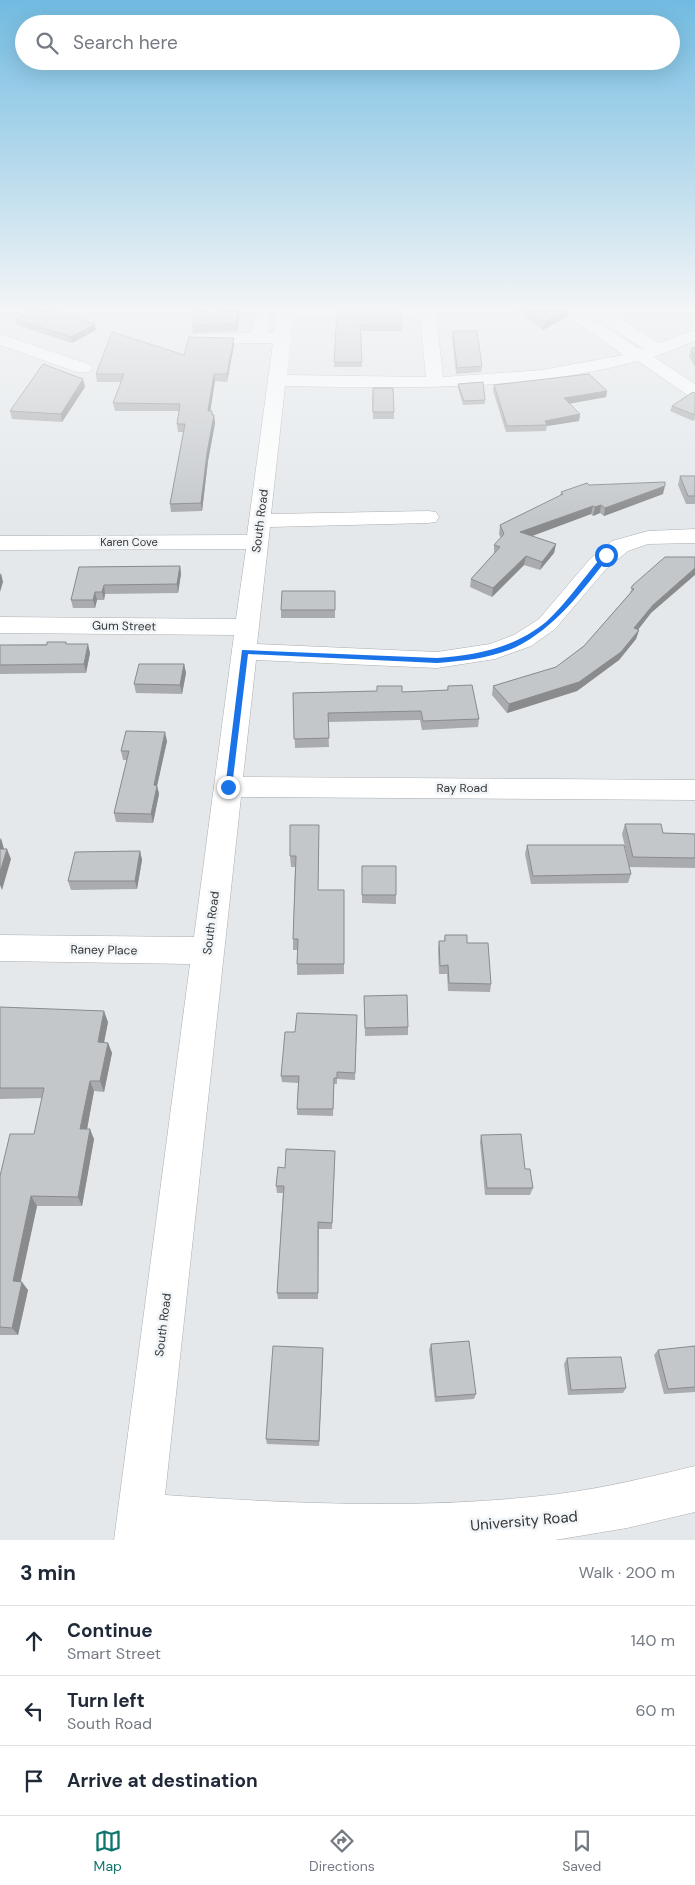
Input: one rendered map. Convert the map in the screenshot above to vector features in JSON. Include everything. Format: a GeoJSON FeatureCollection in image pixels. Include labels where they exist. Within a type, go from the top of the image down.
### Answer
{"type":"FeatureCollection","features":[{"type":"Feature","properties":{"kind":"street"},"geometry":{"type":"LineString","coordinates":[[277,380],[435,381],[495,378]]}},
{"type":"Feature","properties":{"kind":"street"},"geometry":{"type":"LineString","coordinates":[[674,378],[695,392]]}},
{"type":"Feature","properties":{"kind":"street","name":"South Road"},"geometry":{"type":"LineString","coordinates":[[138,1528],[277,380]]}},
{"type":"Feature","properties":{"kind":"street","name":"Karen Cove"},"geometry":{"type":"LineString","coordinates":[[0,543],[259,531],[428,517]]}},
{"type":"Feature","properties":{"kind":"street","name":"Gum Street"},"geometry":{"type":"LineString","coordinates":[[0,625],[246,639],[437,660],[468,658],[514,645],[548,623],[606,555],[620,546],[657,536],[695,536]]}},
{"type":"Feature","properties":{"kind":"street","name":"Ray Road"},"geometry":{"type":"LineString","coordinates":[[228,787],[695,790]]}},
{"type":"Feature","properties":{"kind":"street","name":"Raney Place"},"geometry":{"type":"LineString","coordinates":[[0,948],[208,951]]}},
{"type":"Feature","properties":{"kind":"street","name":"University Road"},"geometry":{"type":"LineString","coordinates":[[138,1528],[283,1527],[424,1529],[553,1521],[657,1501],[695,1489]]}},
{"type":"Feature","properties":{"kind":"building"},"geometry":{"type":"Polygon","coordinates":[[[33,378],[83,379],[61,414],[10,411],[33,378]]]}},
{"type":"Feature","properties":{"kind":"building"},"geometry":{"type":"Polygon","coordinates":[[[123,378],[213,378],[208,411],[212,411],[212,415],[214,415],[201,503],[170,504],[185,424],[177,424],[180,404],[113,403],[123,378]]]}},
{"type":"Feature","properties":{"kind":"building"},"geometry":{"type":"Polygon","coordinates":[[[556,378],[593,378],[607,391],[564,398],[580,414],[545,421],[547,425],[507,426],[494,385],[556,378]]]}},
{"type":"Feature","properties":{"kind":"building"},"geometry":{"type":"Polygon","coordinates":[[[483,382],[485,400],[464,401],[458,384],[483,382]]]}},
{"type":"Feature","properties":{"kind":"building"},"geometry":{"type":"Polygon","coordinates":[[[373,388],[393,388],[394,412],[373,412],[373,388]]]}},
{"type":"Feature","properties":{"kind":"building"},"geometry":{"type":"Polygon","coordinates":[[[693,392],[695,393],[695,415],[672,406],[693,392]]]}},
{"type":"Feature","properties":{"kind":"building"},"geometry":{"type":"Polygon","coordinates":[[[680,476],[695,476],[695,496],[688,496],[680,476]]]}},
{"type":"Feature","properties":{"kind":"building"},"geometry":{"type":"Polygon","coordinates":[[[665,482],[665,486],[605,508],[601,505],[593,506],[520,532],[556,544],[542,562],[526,556],[493,588],[471,579],[500,547],[494,545],[504,534],[500,525],[563,494],[561,492],[587,483],[589,485],[665,482]]]}},
{"type":"Feature","properties":{"kind":"building"},"geometry":{"type":"Polygon","coordinates":[[[665,557],[695,557],[695,568],[653,605],[634,628],[639,630],[621,652],[579,682],[509,704],[493,686],[556,667],[584,646],[634,589],[631,588],[633,585],[665,557]]]}},
{"type":"Feature","properties":{"kind":"building"},"geometry":{"type":"Polygon","coordinates":[[[180,566],[177,584],[104,585],[102,592],[95,592],[93,600],[71,600],[79,567],[180,566]]]}},
{"type":"Feature","properties":{"kind":"building"},"geometry":{"type":"Polygon","coordinates":[[[282,591],[335,591],[335,610],[281,610],[282,591]]]}},
{"type":"Feature","properties":{"kind":"building"},"geometry":{"type":"Polygon","coordinates":[[[47,642],[88,644],[84,664],[0,665],[0,645],[47,645],[47,642]]]}},
{"type":"Feature","properties":{"kind":"building"},"geometry":{"type":"Polygon","coordinates":[[[139,664],[184,664],[180,685],[134,684],[139,664]]]}},
{"type":"Feature","properties":{"kind":"building"},"geometry":{"type":"Polygon","coordinates":[[[472,685],[479,719],[423,721],[421,711],[328,713],[329,738],[294,739],[293,693],[377,691],[377,686],[402,686],[402,692],[448,690],[448,686],[472,685]]]}},
{"type":"Feature","properties":{"kind":"building"},"geometry":{"type":"Polygon","coordinates":[[[126,731],[165,732],[154,785],[157,786],[151,814],[114,813],[129,751],[121,751],[126,731]]]}},
{"type":"Feature","properties":{"kind":"building"},"geometry":{"type":"Polygon","coordinates":[[[625,824],[661,824],[663,833],[695,834],[695,858],[633,857],[625,824]]]}},
{"type":"Feature","properties":{"kind":"building"},"geometry":{"type":"Polygon","coordinates":[[[290,825],[319,825],[318,890],[344,890],[344,964],[297,964],[298,939],[293,939],[296,856],[290,856],[290,825]]]}},
{"type":"Feature","properties":{"kind":"building"},"geometry":{"type":"Polygon","coordinates":[[[527,845],[624,845],[631,874],[533,876],[527,845]]]}},
{"type":"Feature","properties":{"kind":"building"},"geometry":{"type":"Polygon","coordinates":[[[0,849],[7,849],[0,872],[0,849]]]}},
{"type":"Feature","properties":{"kind":"building"},"geometry":{"type":"Polygon","coordinates":[[[140,851],[135,881],[68,881],[75,852],[140,851]]]}},
{"type":"Feature","properties":{"kind":"building"},"geometry":{"type":"Polygon","coordinates":[[[362,866],[396,866],[396,895],[362,895],[362,866]]]}},
{"type":"Feature","properties":{"kind":"building"},"geometry":{"type":"Polygon","coordinates":[[[445,935],[467,935],[467,943],[488,943],[491,984],[449,983],[448,965],[440,966],[439,941],[445,941],[445,935]]]}},
{"type":"Feature","properties":{"kind":"building"},"geometry":{"type":"Polygon","coordinates":[[[407,995],[408,1027],[365,1028],[364,996],[407,995]]]}},
{"type":"Feature","properties":{"kind":"building"},"geometry":{"type":"Polygon","coordinates":[[[0,1007],[104,1011],[98,1042],[108,1043],[100,1081],[90,1081],[80,1129],[90,1129],[78,1197],[31,1196],[13,1281],[22,1282],[12,1328],[0,1327],[0,1176],[10,1134],[34,1134],[44,1088],[0,1088],[0,1007]]]}},
{"type":"Feature","properties":{"kind":"building"},"geometry":{"type":"Polygon","coordinates":[[[297,1013],[357,1015],[355,1073],[337,1072],[337,1078],[334,1078],[333,1109],[297,1109],[299,1076],[281,1076],[285,1032],[295,1032],[297,1013]]]}},
{"type":"Feature","properties":{"kind":"building"},"geometry":{"type":"Polygon","coordinates":[[[521,1134],[525,1169],[530,1169],[533,1188],[487,1188],[481,1135],[521,1134]]]}},
{"type":"Feature","properties":{"kind":"building"},"geometry":{"type":"Polygon","coordinates":[[[286,1149],[335,1151],[332,1223],[318,1222],[318,1293],[277,1293],[284,1186],[276,1186],[278,1167],[285,1168],[286,1149]]]}},
{"type":"Feature","properties":{"kind":"building"},"geometry":{"type":"Polygon","coordinates":[[[469,1341],[476,1394],[436,1397],[431,1344],[469,1341]]]}},
{"type":"Feature","properties":{"kind":"building"},"geometry":{"type":"Polygon","coordinates":[[[273,1346],[323,1348],[319,1441],[266,1439],[273,1346]]]}},
{"type":"Feature","properties":{"kind":"building"},"geometry":{"type":"Polygon","coordinates":[[[695,1346],[695,1387],[668,1389],[658,1350],[695,1346]]]}},
{"type":"Feature","properties":{"kind":"building"},"geometry":{"type":"Polygon","coordinates":[[[621,1357],[626,1388],[571,1390],[567,1358],[621,1357]]]}},
{"type":"Feature","properties":{"kind":"route"},"geometry":{"type":"LineString","coordinates":[[228,787],[244,652],[437,660],[468,658],[497,651],[514,645],[548,623],[606,555]]}}]}
